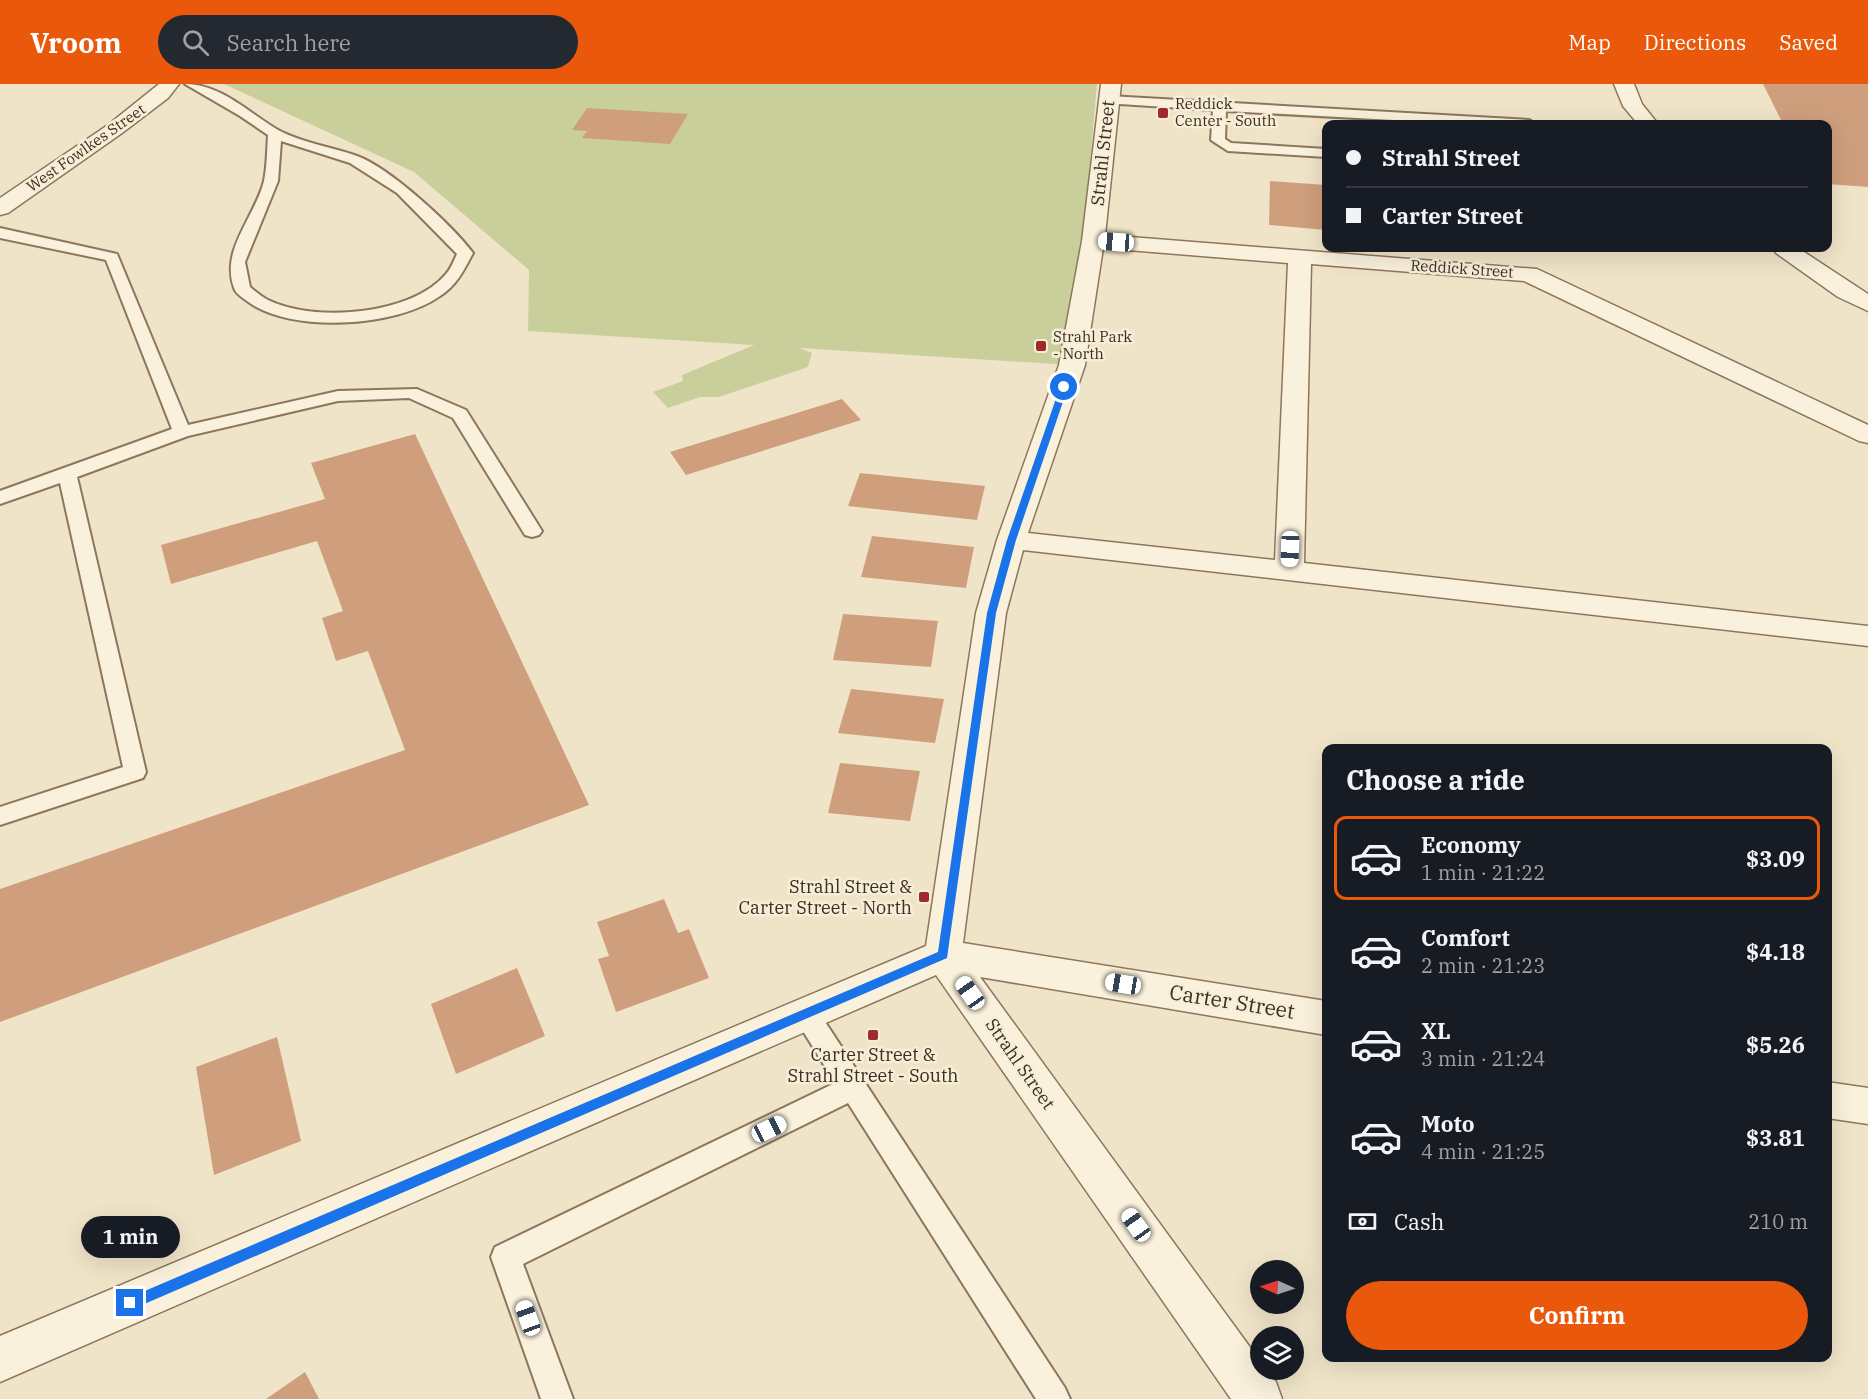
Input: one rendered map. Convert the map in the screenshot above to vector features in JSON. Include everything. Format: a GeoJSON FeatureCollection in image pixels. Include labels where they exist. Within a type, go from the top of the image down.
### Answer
{"type":"FeatureCollection","features":[{"type":"Feature","properties":{"kind":"street","name":"West Fowlkes Street"},"geometry":{"type":"LineString","coordinates":[[0,208],[115,129],[161,94],[169,84]]}},
{"type":"Feature","properties":{"kind":"street"},"geometry":{"type":"LineString","coordinates":[[1624,84],[1633,106],[1645,120]]}},
{"type":"Feature","properties":{"kind":"street","name":"Strahl Street"},"geometry":{"type":"LineString","coordinates":[[1110,92],[1093,241],[1072,365],[1011,540],[991,613],[943,955],[1259,1399]]}},
{"type":"Feature","properties":{"kind":"street","name":"Reddick Street"},"geometry":{"type":"LineString","coordinates":[[1093,241],[1529,274],[1868,435]]}},
{"type":"Feature","properties":{"kind":"street"},"geometry":{"type":"LineString","coordinates":[[1790,252],[1846,292],[1868,304]]}},
{"type":"Feature","properties":{"kind":"street"},"geometry":{"type":"LineString","coordinates":[[1289,571],[1300,256]]}},
{"type":"Feature","properties":{"kind":"street"},"geometry":{"type":"LineString","coordinates":[[1011,540],[1868,636]]}},
{"type":"Feature","properties":{"kind":"street"},"geometry":{"type":"LineString","coordinates":[[0,1359],[943,955]]}},
{"type":"Feature","properties":{"kind":"street","name":"Carter Street"},"geometry":{"type":"LineString","coordinates":[[943,955],[1322,1016]]}},
{"type":"Feature","properties":{"kind":"street"},"geometry":{"type":"LineString","coordinates":[[1832,1101],[1868,1106]]}},
{"type":"Feature","properties":{"kind":"lane"},"geometry":{"type":"LineString","coordinates":[[192,84],[245,113],[275,134],[355,160],[402,190],[465,253],[461,267],[440,291],[405,307],[366,316],[328,317],[289,313],[264,304],[242,289],[237,262],[271,181],[275,134]]}},
{"type":"Feature","properties":{"kind":"lane"},"geometry":{"type":"LineString","coordinates":[[1110,92],[1220,106],[1394,120]]}},
{"type":"Feature","properties":{"kind":"lane"},"geometry":{"type":"LineString","coordinates":[[1220,106],[1218,140],[1228,147],[1322,153]]}},
{"type":"Feature","properties":{"kind":"lane"},"geometry":{"type":"LineString","coordinates":[[0,234],[112,257],[182,432]]}},
{"type":"Feature","properties":{"kind":"lane"},"geometry":{"type":"LineString","coordinates":[[0,498],[182,432],[338,396],[411,393],[460,414],[532,531]]}},
{"type":"Feature","properties":{"kind":"lane"},"geometry":{"type":"LineString","coordinates":[[0,816],[135,771],[67,474]]}},
{"type":"Feature","properties":{"kind":"lane"},"geometry":{"type":"LineString","coordinates":[[805,1013],[1054,1399]]}},
{"type":"Feature","properties":{"kind":"lane"},"geometry":{"type":"LineString","coordinates":[[557,1399],[506,1257],[852,1088]]}},
{"type":"Feature","properties":{"kind":"green space"},"geometry":{"type":"Polygon","coordinates":[[[224,84],[1097,84],[1072,365],[799,348],[812,353],[808,367],[719,397],[700,397],[668,408],[653,392],[683,381],[682,375],[754,345],[528,331],[529,270],[414,172],[224,84]]]}},
{"type":"Feature","properties":{"kind":"building"},"geometry":{"type":"Polygon","coordinates":[[[1763,84],[1868,84],[1868,187],[1832,184],[1832,120],[1781,120],[1763,84]]]}},
{"type":"Feature","properties":{"kind":"building"},"geometry":{"type":"Polygon","coordinates":[[[587,108],[688,114],[670,144],[582,138],[587,131],[572,130],[587,108]]]}},
{"type":"Feature","properties":{"kind":"building"},"geometry":{"type":"Polygon","coordinates":[[[1270,181],[1322,185],[1322,230],[1269,225],[1270,181]]]}},
{"type":"Feature","properties":{"kind":"building"},"geometry":{"type":"Polygon","coordinates":[[[842,399],[861,420],[686,475],[670,452],[842,399]]]}},
{"type":"Feature","properties":{"kind":"building"},"geometry":{"type":"Polygon","coordinates":[[[415,434],[589,805],[0,1022],[0,889],[405,750],[368,651],[336,661],[322,618],[343,611],[317,541],[171,584],[161,545],[325,499],[311,463],[415,434]]]}},
{"type":"Feature","properties":{"kind":"building"},"geometry":{"type":"Polygon","coordinates":[[[860,473],[985,486],[977,520],[848,506],[860,473]]]}},
{"type":"Feature","properties":{"kind":"building"},"geometry":{"type":"Polygon","coordinates":[[[872,536],[974,547],[966,588],[861,577],[872,536]]]}},
{"type":"Feature","properties":{"kind":"building"},"geometry":{"type":"Polygon","coordinates":[[[843,614],[938,621],[931,667],[833,660],[843,614]]]}},
{"type":"Feature","properties":{"kind":"building"},"geometry":{"type":"Polygon","coordinates":[[[851,689],[944,699],[935,743],[838,733],[851,689]]]}},
{"type":"Feature","properties":{"kind":"building"},"geometry":{"type":"Polygon","coordinates":[[[840,763],[920,771],[910,821],[828,813],[840,763]]]}},
{"type":"Feature","properties":{"kind":"building"},"geometry":{"type":"Polygon","coordinates":[[[664,899],[678,933],[689,929],[709,978],[616,1012],[598,959],[609,956],[597,922],[664,899]]]}},
{"type":"Feature","properties":{"kind":"building"},"geometry":{"type":"Polygon","coordinates":[[[517,968],[545,1036],[456,1074],[431,1004],[517,968]]]}},
{"type":"Feature","properties":{"kind":"building"},"geometry":{"type":"Polygon","coordinates":[[[277,1037],[301,1141],[214,1175],[196,1067],[277,1037]]]}},
{"type":"Feature","properties":{"kind":"building"},"geometry":{"type":"Polygon","coordinates":[[[305,1372],[319,1399],[266,1399],[305,1372]]]}},
{"type":"Feature","properties":{"kind":"place","name":"Reddick Center - South"},"geometry":{"type":"Point","coordinates":[1163,113]}},
{"type":"Feature","properties":{"kind":"place","name":"Strahl Park - North"},"geometry":{"type":"Point","coordinates":[1041,346]}},
{"type":"Feature","properties":{"kind":"place","name":"Strahl Street & Carter Street - North"},"geometry":{"type":"Point","coordinates":[924,897]}},
{"type":"Feature","properties":{"kind":"place","name":"Carter Street & Strahl Street - South"},"geometry":{"type":"Point","coordinates":[873,1035]}},
{"type":"Feature","properties":{"kind":"route"},"geometry":{"type":"LineString","coordinates":[[130,1303],[943,955],[991,613],[1011,540],[1064,387]]}}]}
